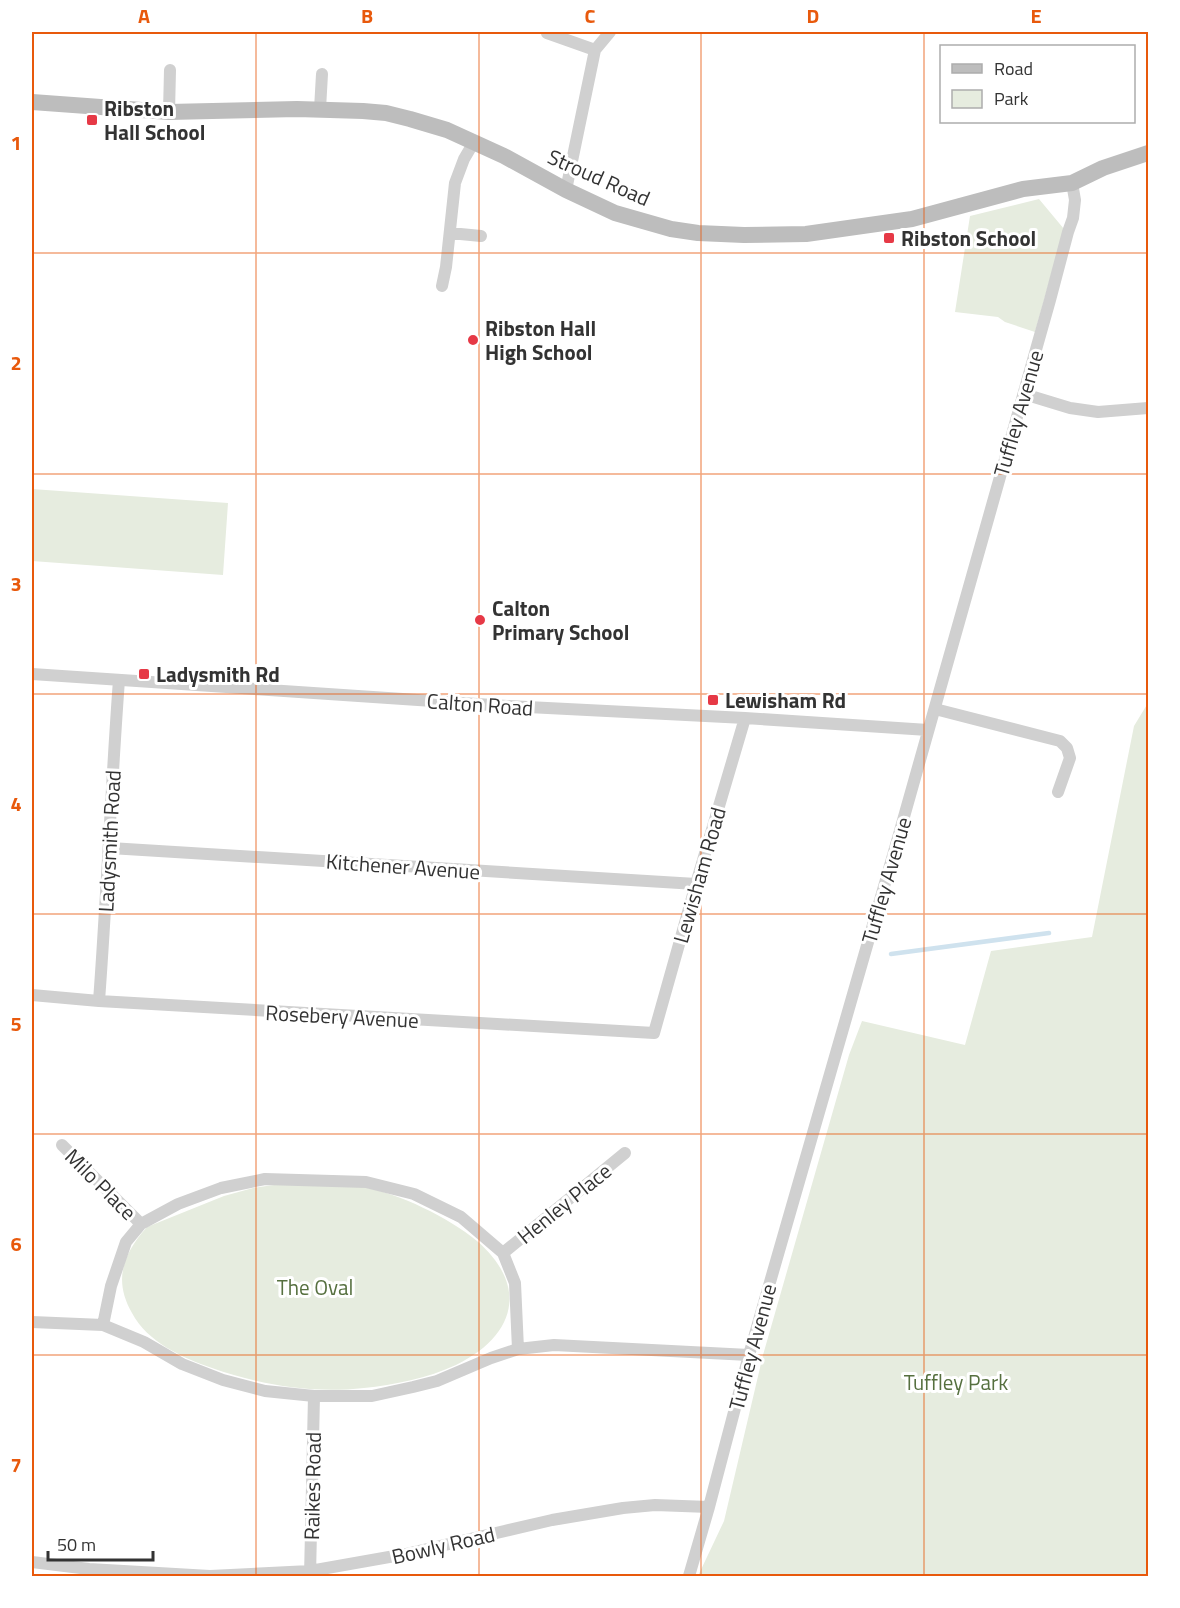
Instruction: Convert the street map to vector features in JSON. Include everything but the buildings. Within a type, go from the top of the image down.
[{"type":"main road","name":"Stroud Road","points":[[32,102],[169,112],[320,109],[386,113],[447,130],[609,211],[671,229],[698,233],[806,234],[912,219],[1033,187],[1072,183],[1103,168],[1149,153]]},
{"type":"street","points":[[547,32],[596,50]]},
{"type":"street","points":[[566,190],[596,50],[610,32]]},
{"type":"street","points":[[169,112],[170,70]]},
{"type":"street","points":[[320,109],[321,74]]},
{"type":"street","points":[[442,286],[455,183],[459,170],[474,142]]},
{"type":"street","name":"Tuffley Avenue","points":[[688,1576],[1073,218],[1076,200],[1072,183]]},
{"type":"street","points":[[450,233],[481,236]]},
{"type":"street","points":[[1024,394],[1070,408],[1098,412],[1149,408]]},
{"type":"street","name":"Calton Road","points":[[32,674],[928,730]]},
{"type":"street","name":"Ladysmith Road","points":[[99,1001],[119,680]]},
{"type":"street","points":[[935,710],[1060,741],[1067,748],[1070,758],[1058,792]]},
{"type":"street","name":"Lewisham Road","points":[[654,1034],[745,718]]},
{"type":"street","name":"Kitchener Avenue","points":[[110,848],[696,884]]},
{"type":"street","name":"Rosebery Avenue","points":[[32,995],[654,1034]]},
{"type":"street","name":"Milo Place","points":[[62,1145],[141,1224]]},
{"type":"street","name":"Henley Place","points":[[503,1253],[625,1153]]},
{"type":"street","points":[[103,1326],[111,1286],[126,1242],[141,1224],[178,1204],[221,1188],[265,1179],[366,1182],[414,1194],[461,1217],[503,1253],[514,1283],[518,1349]]},
{"type":"street","points":[[32,1322],[103,1326],[144,1342],[182,1364],[223,1380],[265,1391],[315,1396],[372,1396],[437,1381],[518,1349],[554,1345],[749,1355]]},
{"type":"street","name":"Raikes Road","points":[[310,1574],[315,1396]]},
{"type":"street","name":"Bowly Road","points":[[32,1562],[89,1569],[210,1576],[310,1574],[552,1520],[623,1508],[655,1504],[709,1508]]},
{"type":"green space","points":[[1039,199],[1064,229],[1035,332],[1005,322],[998,317],[955,312],[970,216]]},
{"type":"green space","points":[[32,489],[228,503],[223,575],[32,561]]},
{"type":"green space","name":"Tuffley Park","points":[[1148,703],[1148,1574],[1129,1576],[698,1576],[724,1521],[763,1355],[849,1055],[862,1021],[965,1045],[991,951],[1092,937],[1134,726]]},
{"type":"green space","name":"The Oval","points":[[281,1184],[363,1187],[377,1190],[408,1201],[452,1223],[477,1241],[493,1258],[504,1275],[509,1292],[508,1309],[503,1325],[492,1340],[476,1353],[445,1370],[399,1383],[345,1390],[287,1387],[249,1379],[189,1359],[156,1341],[132,1313],[123,1289],[123,1268],[139,1237],[147,1227],[224,1196],[253,1188]]},
{"type":"waterway","points":[[891,954],[1049,933]]},
{"type":"place","name":"Ribston Hall School","points":[[92,120]]},
{"type":"place","name":"Ribston School","points":[[889,238]]},
{"type":"place","name":"Ribston Hall High School","points":[[473,340]]},
{"type":"place","name":"Calton Primary School","points":[[480,620]]},
{"type":"place","name":"Ladysmith Rd","points":[[144,674]]},
{"type":"place","name":"Lewisham Rd","points":[[713,700]]}]
